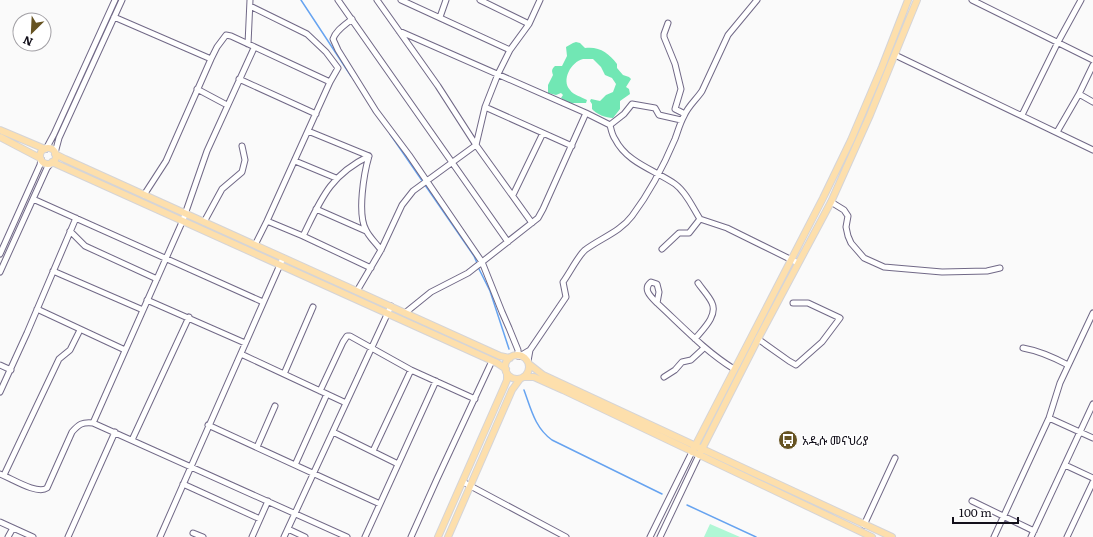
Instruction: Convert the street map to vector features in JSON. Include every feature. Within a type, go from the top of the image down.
[{"type":"main road","points":[[692,452],[823,198],[851,140],[908,0]]},
{"type":"main road","points":[[699,455],[758,339],[831,202],[870,115],[917,0]]},
{"type":"main road","points":[[882,67],[888,70]]},
{"type":"main road","points":[[0,130],[45,149],[51,149],[65,159],[500,356],[510,358],[519,356],[543,375],[892,537]]},
{"type":"main road","points":[[0,138],[41,158],[46,164],[52,163],[183,220],[492,361],[502,366],[513,379],[534,377],[548,383],[872,537]]},
{"type":"main road","points":[[41,158],[41,153],[45,149]]},
{"type":"main road","points":[[52,163],[56,158],[55,153]]},
{"type":"main road","points":[[335,290],[338,283]]},
{"type":"main road","points":[[438,537],[507,380],[506,363],[510,358]]},
{"type":"main road","points":[[448,537],[472,485],[512,390],[528,372],[528,363]]},
{"type":"street","points":[[45,149],[54,134],[115,0]]},
{"type":"street","points":[[55,153],[59,138],[122,0]]},
{"type":"street","points":[[377,0],[438,86],[476,145],[532,223]]},
{"type":"street","points":[[401,0],[510,50]]},
{"type":"street","points":[[440,17],[446,0]]},
{"type":"street","points":[[480,0],[529,24]]},
{"type":"street","points":[[357,291],[382,250],[402,205],[412,191],[476,145],[485,107],[498,74],[510,50],[529,24],[540,0]]},
{"type":"street","points":[[528,363],[530,350],[566,296],[564,282],[584,251],[604,237],[616,231],[633,215],[659,175],[676,137],[681,120],[702,91],[728,35],[757,0]]},
{"type":"street","points":[[972,0],[1093,60]]},
{"type":"street","points":[[1022,116],[1058,42],[1081,0]]},
{"type":"street","points":[[340,1],[508,242]]},
{"type":"street","points":[[248,44],[250,3],[307,34],[326,52],[338,68]]},
{"type":"street","points":[[114,17],[211,59]]},
{"type":"street","points":[[352,20],[338,30],[333,39],[342,58],[376,111],[426,180],[482,262],[518,350],[519,356],[530,350]]},
{"type":"street","points":[[668,23],[664,38],[675,64],[681,89],[675,109],[685,114]]},
{"type":"street","points":[[104,24],[110,26]]},
{"type":"street","points":[[101,31],[106,33]]},
{"type":"street","points":[[399,31],[610,125],[615,139],[624,153],[676,185],[683,192],[700,219],[727,228],[798,263]]},
{"type":"street","points":[[144,195],[166,162],[211,59],[217,47],[226,35],[330,82]]},
{"type":"street","points":[[93,422],[183,220],[207,151],[254,48]]},
{"type":"street","points":[[895,55],[1093,150]]},
{"type":"street","points":[[255,245],[342,58]]},
{"type":"street","points":[[1057,132],[1079,94],[1093,65]]},
{"type":"street","points":[[240,80],[316,114]]},
{"type":"street","points":[[197,89],[227,105]]},
{"type":"street","points":[[1079,94],[1093,102]]},
{"type":"street","points":[[610,125],[624,114],[632,104],[655,108],[659,115],[681,120]]},
{"type":"street","points":[[485,107],[572,146]]},
{"type":"street","points":[[405,313],[431,292],[465,275],[538,218],[586,113]]},
{"type":"street","points":[[308,131],[369,156]]},
{"type":"street","points":[[513,195],[543,133]]},
{"type":"street","points":[[204,222],[222,189],[242,172],[245,160],[242,146]]},
{"type":"street","points":[[303,236],[316,209],[331,184],[336,178],[356,162],[369,156]]},
{"type":"street","points":[[366,231],[363,218],[362,190],[369,156]]},
{"type":"street","points":[[0,254],[40,165],[41,158]]},
{"type":"street","points":[[295,161],[336,178]]},
{"type":"street","points":[[0,272],[47,168],[52,163]]},
{"type":"street","points":[[33,199],[263,302]]},
{"type":"street","points":[[831,202],[848,216],[846,227],[851,243],[864,258],[873,264],[884,267],[942,272],[987,271],[1000,268]]},
{"type":"street","points":[[316,209],[366,231],[382,250]]},
{"type":"street","points":[[0,392],[76,218]]},
{"type":"street","points":[[662,249],[679,233],[689,233],[700,219]]},
{"type":"street","points":[[267,222],[303,236],[371,268]]},
{"type":"street","points":[[70,231],[85,246],[157,279]]},
{"type":"street","points":[[160,537],[208,425],[283,258]]},
{"type":"street","points":[[54,271],[143,310]]},
{"type":"street","points":[[695,338],[707,325],[712,313],[713,304],[698,282]]},
{"type":"street","points":[[147,300],[245,343]]},
{"type":"street","points":[[657,303],[704,348],[734,370]]},
{"type":"street","points":[[758,339],[789,361],[796,364],[822,342],[840,318],[808,303],[793,303]]},
{"type":"street","points":[[284,537],[391,306]]},
{"type":"street","points":[[284,374],[313,307]]},
{"type":"street","points":[[37,310],[125,350]]},
{"type":"street","points":[[994,537],[1049,418],[1060,383],[1093,313]]},
{"type":"street","points":[[132,440],[188,318]]},
{"type":"street","points":[[80,330],[70,350],[59,359],[2,475],[40,491],[47,488],[72,432],[83,422],[93,422],[347,537]]},
{"type":"street","points":[[320,391],[343,342],[347,336],[350,336],[411,370],[475,399]]},
{"type":"street","points":[[664,377],[675,370],[682,362],[691,360],[704,348]]},
{"type":"street","points":[[1023,348],[1036,350],[1068,365]]},
{"type":"street","points":[[240,354],[346,403]]},
{"type":"street","points":[[411,537],[436,479],[492,361]]},
{"type":"street","points":[[0,365],[10,370]]},
{"type":"street","points":[[373,451],[411,370]]},
{"type":"street","points":[[365,537],[436,381]]},
{"type":"street","points":[[295,465],[327,394]]},
{"type":"street","points":[[1031,537],[1093,404]]},
{"type":"street","points":[[257,448],[275,406]]},
{"type":"street","points":[[1049,418],[1093,438]]},
{"type":"street","points":[[208,425],[380,504]]},
{"type":"street","points":[[68,537],[115,432]]},
{"type":"street","points":[[333,432],[398,464]]},
{"type":"street","points":[[650,537],[692,452]]},
{"type":"street","points":[[660,537],[699,455]]},
{"type":"street","points":[[864,525],[895,458]]},
{"type":"street","points":[[1065,465],[1093,478]]},
{"type":"street","points":[[463,482],[472,485],[566,537]]},
{"type":"street","points":[[1067,537],[1093,482]]},
{"type":"street","points":[[183,484],[260,519]]},
{"type":"street","points":[[252,537],[268,501]]},
{"type":"street","points":[[972,501],[1034,531]]},
{"type":"street","points":[[0,522],[33,537]]},
{"type":"street","points":[[8,537],[13,528]]},
{"type":"street","points":[[288,529],[305,537]]},
{"type":"street","points":[[193,533],[203,537]]},
{"type":"green space","points":[[576,42],[580,43],[585,48],[595,48],[603,51],[617,64],[617,68],[623,75],[631,79],[626,87],[629,89],[630,94],[620,101],[620,109],[613,118],[596,113],[592,109],[591,99],[600,101],[606,95],[613,92],[616,84],[612,78],[605,75],[601,67],[593,59],[583,59],[579,61],[571,67],[567,77],[567,86],[571,92],[587,100],[586,103],[570,104],[561,98],[563,95],[561,93],[556,95],[548,93],[548,85],[553,75],[553,69],[555,66],[562,66],[567,56],[566,47]]},
{"type":"green space","points":[[710,524],[740,537],[704,537]]},
{"type":"waterway","points":[[301,0],[351,76]]},
{"type":"waterway","points":[[390,134],[423,182]]},
{"type":"waterway","points":[[425,185],[474,256],[477,263]]},
{"type":"waterway","points":[[478,267],[490,291],[509,349]]},
{"type":"waterway","points":[[524,390],[531,411],[541,430],[552,440],[662,494]]},
{"type":"waterway","points":[[687,505],[756,537]]},
{"type":"place","name":"አዲሱ መናህሪያ","points":[[788,440]]}]
